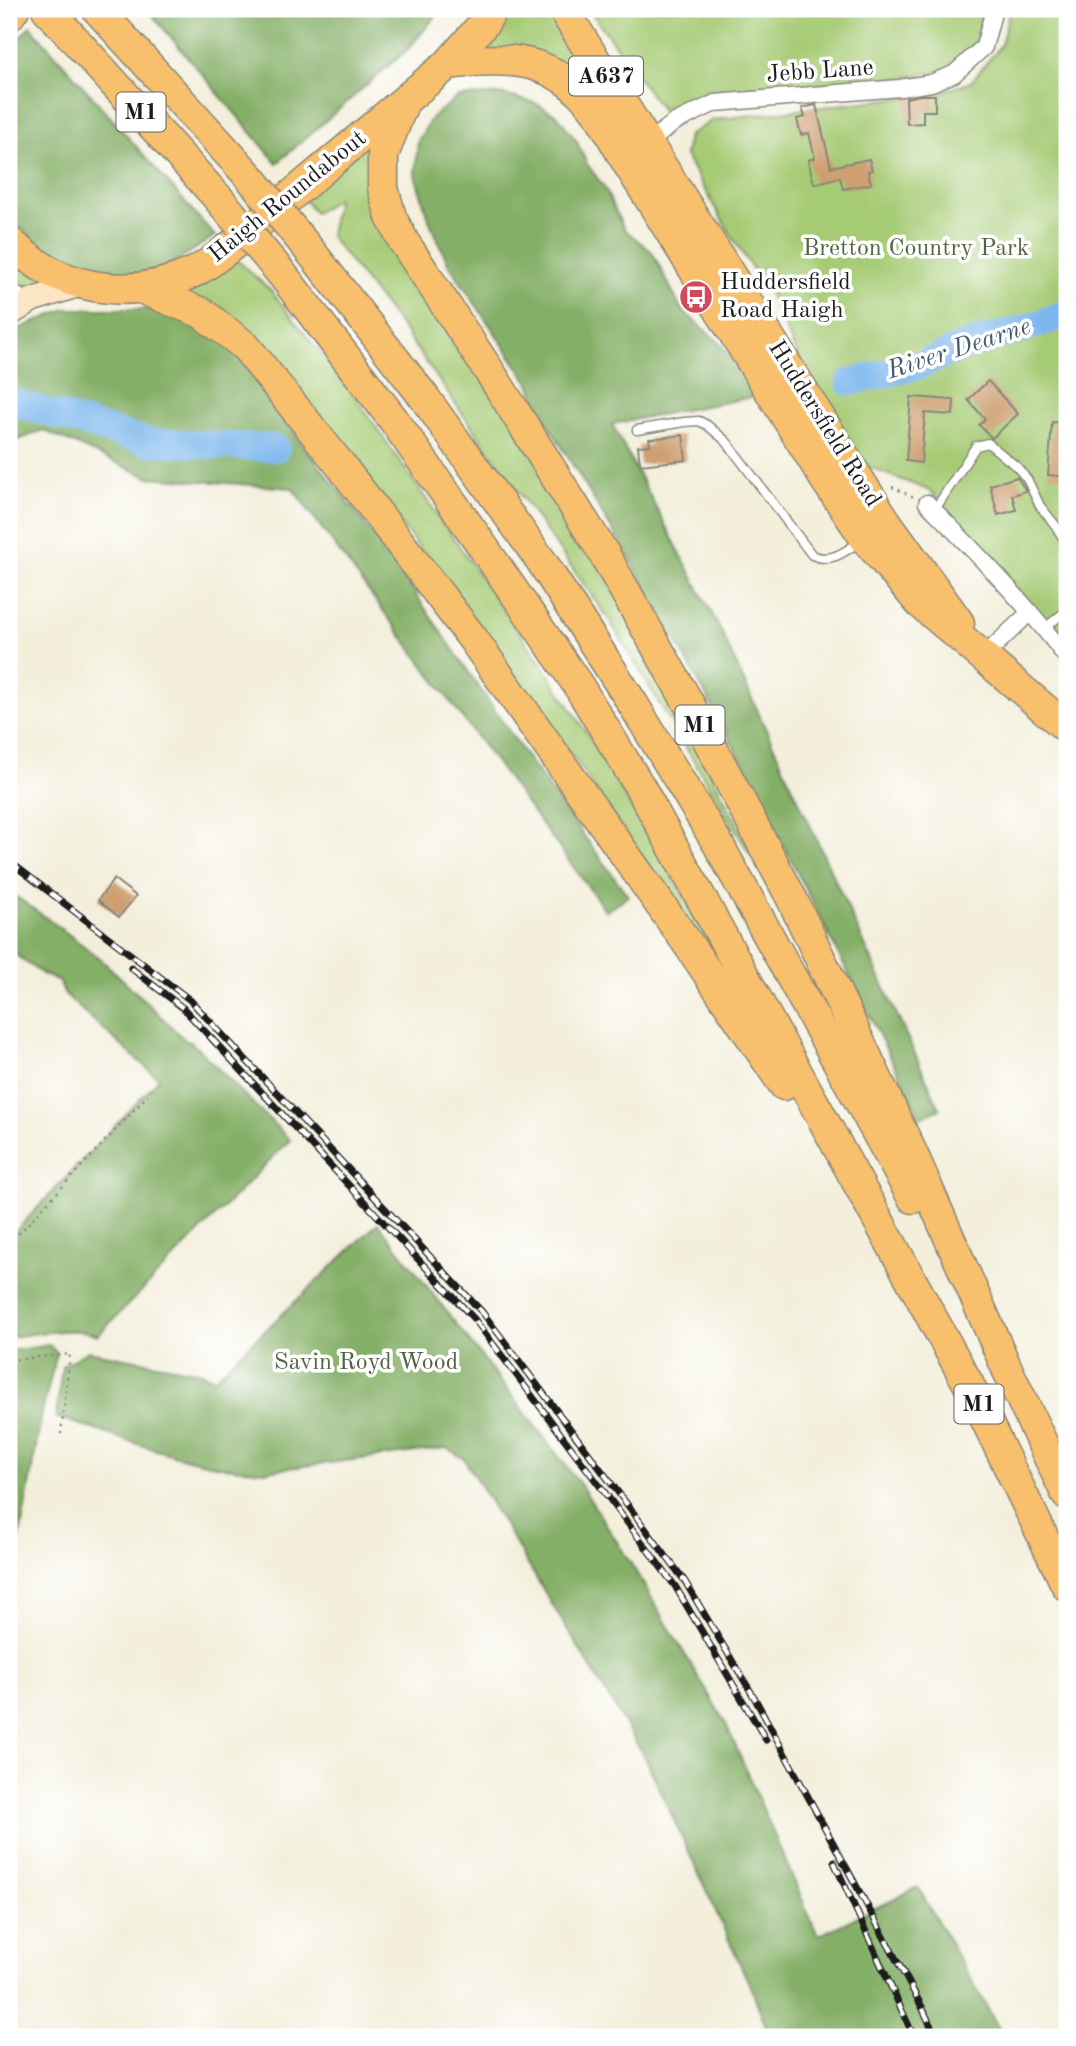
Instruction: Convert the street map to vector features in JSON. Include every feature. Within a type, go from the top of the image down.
[{"type":"highway","points":[[9,16],[14,9]]},
{"type":"highway","name":"M1","points":[[97,9],[249,176],[311,252],[424,397],[542,562],[718,844],[1008,1371]]},
{"type":"highway","name":"Haigh Roundabout","points":[[9,241],[42,268],[82,284],[113,289],[144,289],[196,272],[448,64],[485,22],[492,9]]},
{"type":"highway","name":"Huddersfield Road","points":[[563,9],[636,151],[876,530],[983,657],[1067,728]]},
{"type":"highway","name":"M1","points":[[55,17],[218,198],[282,274],[393,419],[578,685],[640,787],[971,1387],[1067,1586]]},
{"type":"highway","name":"Huddersfield Road","points":[[448,64],[511,60],[543,66],[567,80],[636,151]]},
{"type":"highway","name":"M1","points":[[404,101],[383,155],[383,188],[391,217],[404,242],[494,377],[603,552],[689,704],[798,911],[912,1153],[1008,1371],[1067,1495]]},
{"type":"highway","name":"M1","points":[[144,289],[202,313],[245,346],[342,467],[472,639],[688,944],[882,1226]]},
{"type":"street","name":"Jebb Lane","points":[[636,151],[675,122],[715,103],[900,89],[943,79],[954,74],[984,47],[994,9]]},
{"type":"street","points":[[9,315],[32,300],[82,284]]},
{"type":"street","points":[[931,507],[984,560],[1045,628],[1067,658]]},
{"type":"street","points":[[983,657],[1030,612]]},
{"type":"lane","points":[[9,287],[32,300]]},
{"type":"lane","points":[[637,430],[684,422],[699,421],[707,425],[726,441],[811,555],[819,559],[834,558],[876,530]]},
{"type":"lane","points":[[931,507],[976,446],[988,443],[1027,479],[1040,506],[1067,545]]},
{"type":"lane","points":[[1045,628],[1067,610]]},
{"type":"path","points":[[9,1244],[149,1096]]},
{"type":"path","points":[[9,1360],[70,1354],[61,1434]]},
{"type":"green space","points":[[147,9],[442,9],[408,49],[277,163]]},
{"type":"green space","points":[[506,9],[555,9],[604,103],[477,50]]},
{"type":"green space","points":[[589,9],[985,9],[976,42],[947,69],[904,78],[725,90],[664,113]]},
{"type":"green space","name":"Bretton Country Park","points":[[1010,9],[1067,9],[1067,647],[931,491],[866,466],[800,361],[772,298],[735,242],[685,155],[689,135],[713,120],[938,93],[971,82],[1001,45]]},
{"type":"green space","points":[[30,26],[215,236],[161,268],[134,274],[93,270],[72,263],[35,241],[21,227],[9,211],[9,50]]},
{"type":"green space","points":[[501,94],[535,103],[557,115],[576,140],[587,164],[604,187],[624,229],[652,252],[682,310],[721,344],[757,396],[612,424],[719,627],[940,1109],[921,1118],[729,737],[640,576],[540,411],[531,386],[449,265],[429,220],[415,175],[418,141],[432,117],[458,97]]},
{"type":"green space","points":[[379,135],[376,163],[587,539],[781,906],[610,621],[399,324],[330,236],[337,199],[315,213],[303,198]]},
{"type":"green space","points":[[9,254],[52,283],[37,289],[11,281]]},
{"type":"green space","points":[[237,260],[271,291],[353,394],[543,666],[588,735],[700,923],[736,989],[553,727],[296,384],[290,385],[173,287]]},
{"type":"green space","points":[[66,309],[143,309],[191,314],[223,338],[274,396],[278,412],[386,551],[528,759],[628,896],[606,911],[292,488],[148,477],[43,430],[13,442],[9,437],[9,333]]},
{"type":"green space","points":[[9,892],[100,959],[186,1041],[191,1042],[290,1140],[98,1335],[66,1331],[9,1337],[9,1238],[159,1079],[65,995],[59,981],[44,975],[9,950]]},
{"type":"green space","name":"Savin Royd Wood","points":[[378,1223],[580,1484],[638,1575],[726,1724],[818,1936],[918,1887],[1004,2037],[770,2037],[753,1992],[646,1759],[464,1459],[447,1448],[265,1471],[239,1469],[186,1459],[56,1417],[62,1366],[88,1351],[200,1372],[214,1379]]},
{"type":"green space","points":[[49,1345],[57,1353],[43,1408],[9,1597],[9,1351]]},
{"type":"building","points":[[935,95],[935,111],[923,111],[923,123],[907,124],[906,98]]},
{"type":"building","points":[[816,105],[831,167],[869,159],[872,170],[868,171],[871,184],[843,189],[840,177],[814,184],[808,160],[815,158],[809,133],[801,135],[797,119],[805,117],[802,108]]},
{"type":"building","points":[[988,381],[1018,414],[992,438],[979,425],[985,419],[968,400]]},
{"type":"building","points":[[911,397],[954,400],[953,415],[925,413],[921,463],[906,461]]},
{"type":"building","points":[[1052,422],[1067,423],[1067,477],[1048,475]]},
{"type":"building","points":[[683,435],[686,460],[640,465],[638,446],[650,445],[649,439]]},
{"type":"building","points":[[1017,477],[1026,491],[1012,495],[1016,510],[998,515],[990,485]]},
{"type":"building","points":[[114,879],[136,896],[119,917],[98,900]]},
{"type":"waterway","name":"River Dearne","points":[[850,382],[917,366],[972,343],[1030,327],[1067,313]]},
{"type":"waterway","name":"River Dearne","points":[[9,401],[149,442],[276,448]]},
{"type":"railway","points":[[9,861],[190,1000],[483,1313],[684,1580],[754,1697],[936,2037]]},
{"type":"railway","points":[[131,968],[183,1008],[475,1320],[675,1586],[766,1740]]},
{"type":"railway","points":[[834,1862],[914,2037]]},
{"type":"place","name":"Huddersfield Road Haigh","points":[[696,297]]}]
